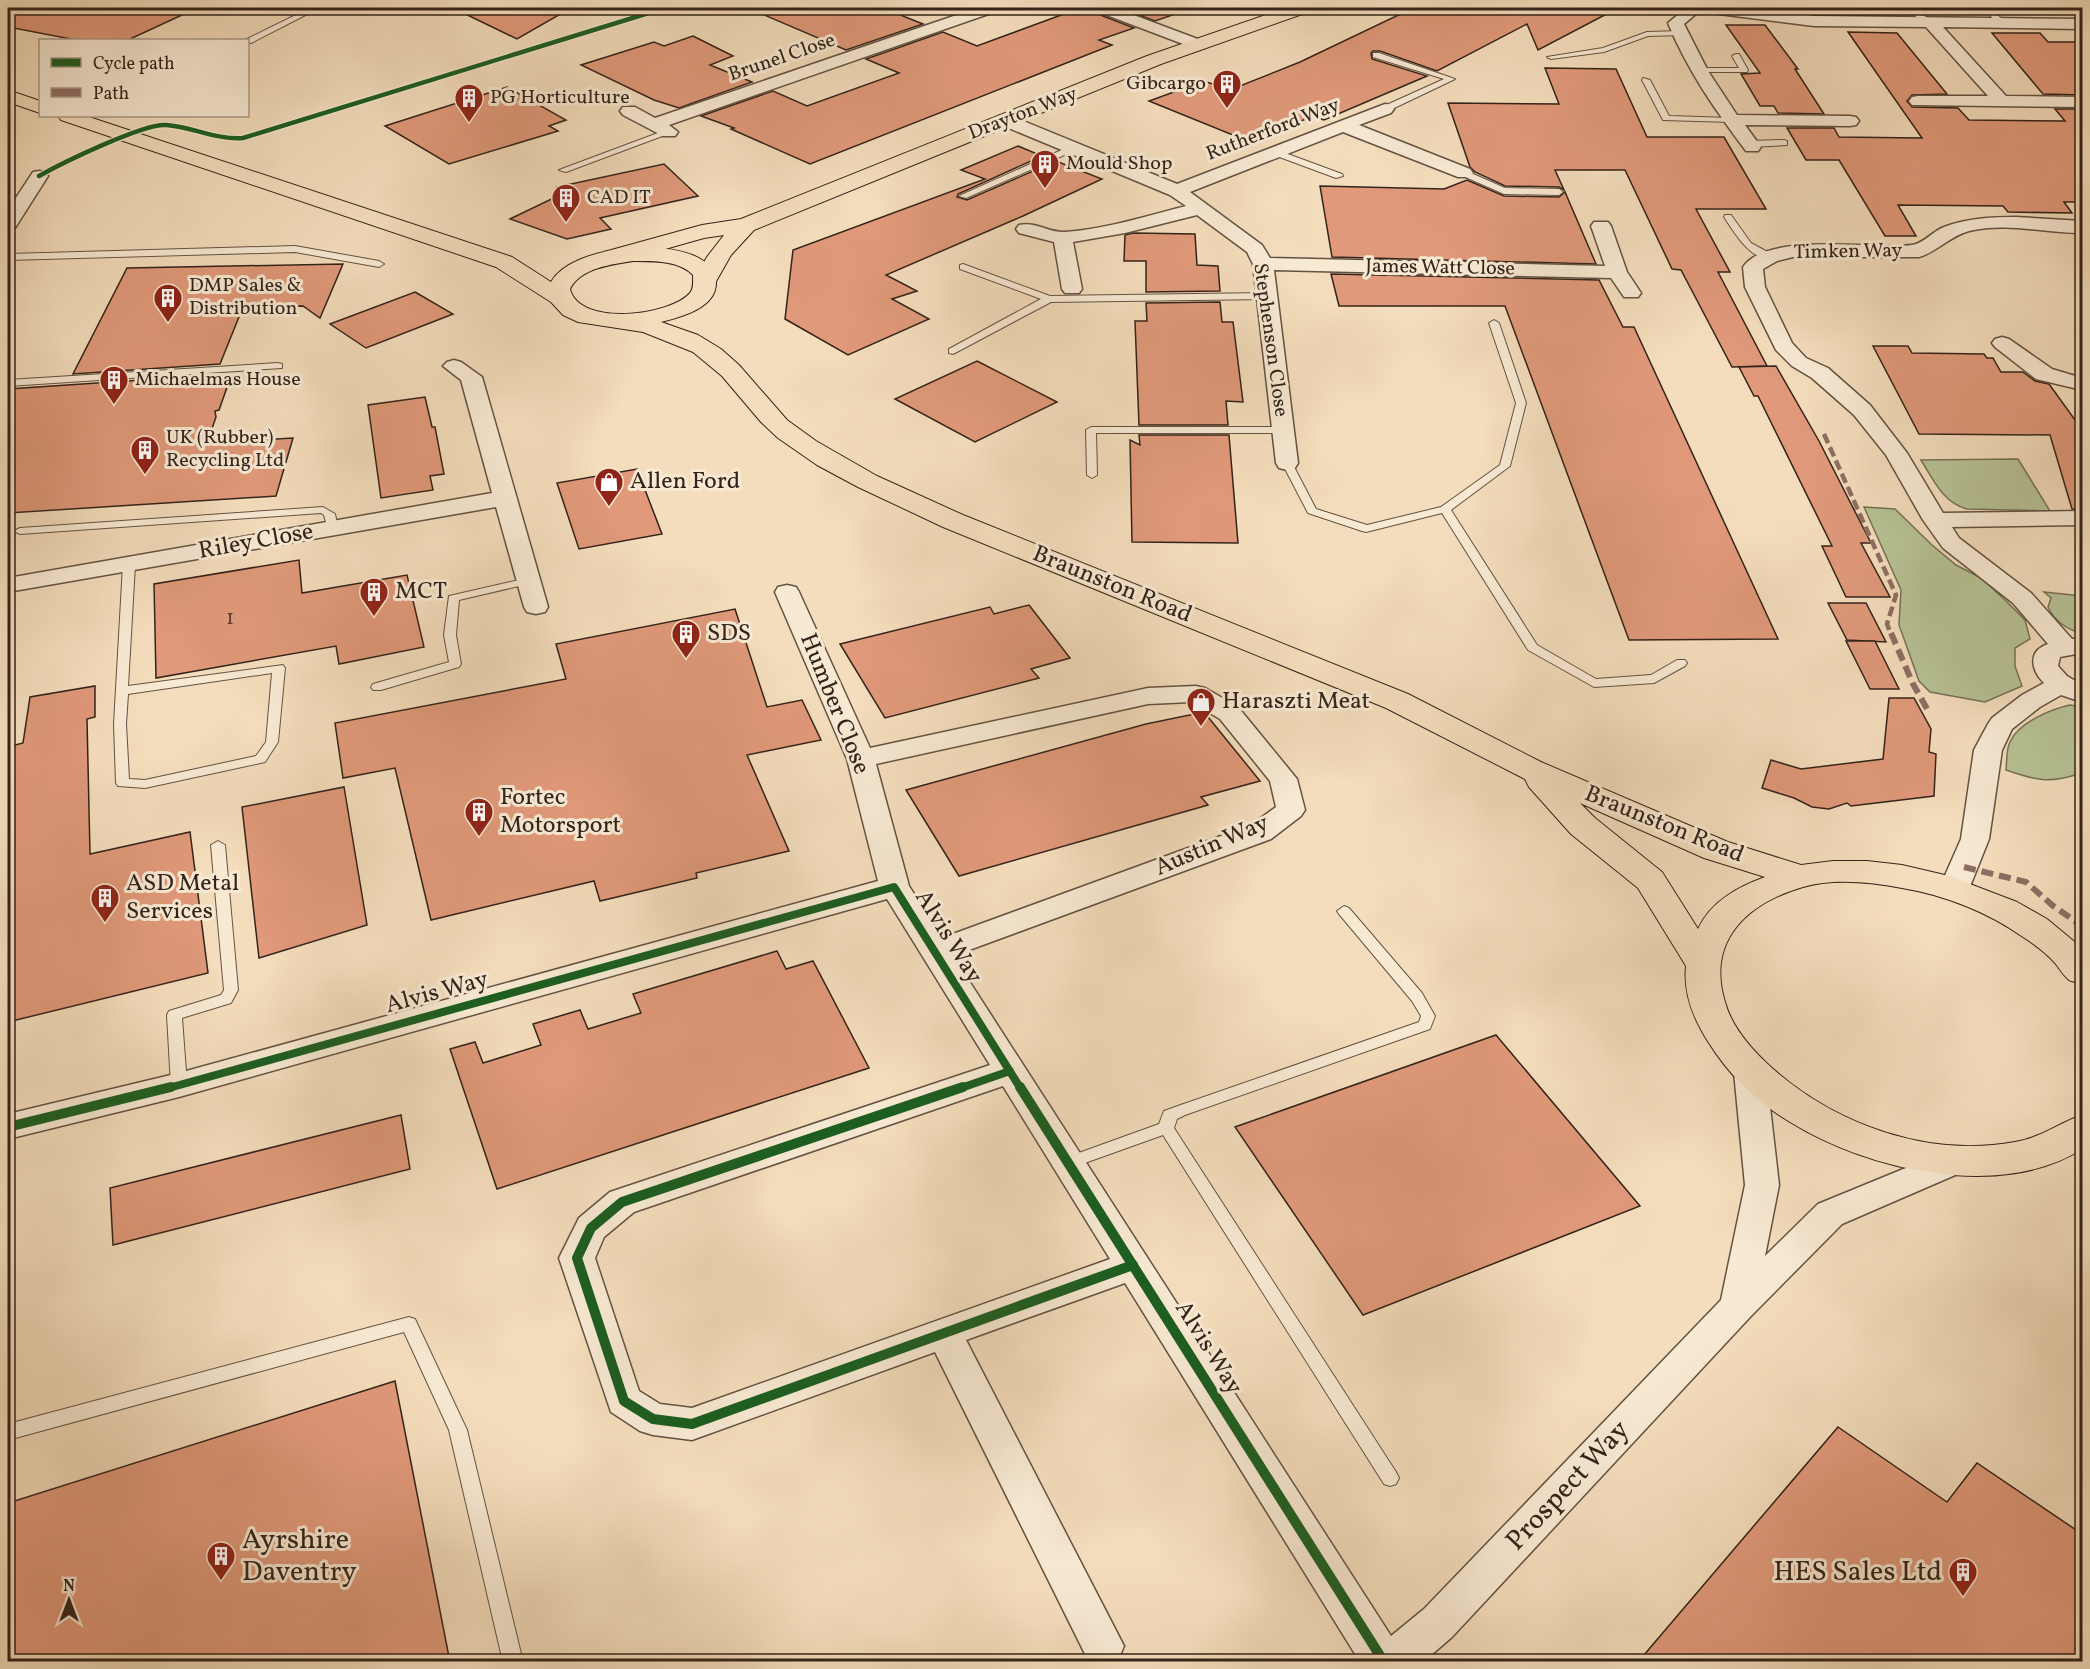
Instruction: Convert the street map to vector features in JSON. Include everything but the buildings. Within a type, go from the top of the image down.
[{"type":"main road","name":"Drayton Way","points":[[601,260],[702,232],[746,225],[1197,44],[1302,8]]},
{"type":"main road","points":[[8,96],[39,107]]},
{"type":"main road","points":[[71,117],[504,262],[559,297],[567,307],[582,315],[602,320],[647,319],[676,311],[697,299],[705,285],[701,270],[674,257],[633,254],[550,265],[504,262]]},
{"type":"main road","name":"Drayton Way","points":[[705,285],[713,261],[746,225]]},
{"type":"main road","points":[[559,297],[559,288],[565,279],[601,260]]},
{"type":"main road","name":"Braunston Road","points":[[705,285],[708,321],[721,360]]},
{"type":"main road","name":"Braunston Road","points":[[626,321],[659,327],[674,333],[721,360],[785,431],[826,459],[880,489],[964,526],[1397,701],[1530,769],[1716,850],[1800,876]]},
{"type":"main road","name":"Braunston Road","points":[[1530,769],[1583,826],[1650,880],[1702,963]]},
{"type":"main road","points":[[2077,1138],[2035,1154],[1998,1160],[1958,1160],[1900,1152],[1843,1133],[1792,1105],[1750,1072],[1727,1045],[1711,1016],[1703,989],[1702,963],[1718,924],[1752,894],[1800,876],[1848,872],[1890,875],[1954,889],[2010,914],[2059,946],[2082,971]]},
{"type":"street","name":"Brunel Close","points":[[662,128],[991,8]]},
{"type":"street","points":[[1102,8],[1197,44]]},
{"type":"street","points":[[1695,8],[1676,23],[1680,33],[1731,120],[1751,145]]},
{"type":"street","points":[[1711,8],[1814,21],[2082,24]]},
{"type":"street","points":[[1931,23],[2002,102]]},
{"type":"street","points":[[1918,101],[2082,102]]},
{"type":"street","name":"Rutherford Way","points":[[1178,191],[1385,109]]},
{"type":"street","points":[[629,111],[662,128]]},
{"type":"street","name":"Stephenson Close","points":[[1005,120],[1178,191],[1255,249],[1263,264],[1287,463]]},
{"type":"street","points":[[1731,120],[1850,121]]},
{"type":"street","points":[[1345,126],[1464,173]]},
{"type":"street","points":[[8,224],[39,177]]},
{"type":"street","points":[[1026,229],[1063,238],[1125,227],[1202,208]]},
{"type":"street","name":"Timken Way","points":[[2073,646],[2022,598],[1951,543],[1896,453],[1862,410],[1820,373],[1799,362],[1783,346],[1755,287],[1753,267],[1770,257],[1793,251],[1919,250],[1937,242],[1949,232],[1975,224],[2015,223],[2082,227]]},
{"type":"street","points":[[1601,226],[1617,272],[1631,293]]},
{"type":"street","points":[[1063,238],[1072,289]]},
{"type":"street","name":"James Watt Close","points":[[1263,264],[1617,272]]},
{"type":"street","points":[[2002,343],[2044,375],[2082,384]]},
{"type":"street","points":[[454,366],[471,377],[536,607]]},
{"type":"street","name":"Riley Close","points":[[8,585],[505,498]]},
{"type":"street","points":[[1935,520],[2082,518]]},
{"type":"street","name":"Humber Close","points":[[787,592],[861,759],[894,887]]},
{"type":"street","name":"Timken Way","points":[[2072,689],[2050,677],[2043,665],[2044,657],[2051,651],[2073,646]]},
{"type":"street","name":"Timken Way","points":[[1954,889],[1975,839],[1988,750],[2001,724],[2031,701],[2072,689]]},
{"type":"street","name":"Austin Way","points":[[861,759],[1148,696],[1196,694],[1229,713],[1283,779],[1291,810],[1261,831],[934,952]]},
{"type":"street","name":"Alvis Way","points":[[8,1127],[179,1085],[894,887],[1384,1662]]},
{"type":"street","points":[[1010,1071],[622,1202],[591,1228],[577,1258],[624,1401],[653,1419],[692,1424],[1133,1264]]},
{"type":"street","points":[[1738,1306],[1762,1185],[1750,1072]]},
{"type":"street","name":"Prospect Way","points":[[1391,1662],[1438,1623],[1738,1306],[1830,1214],[1958,1160]]},
{"type":"street","points":[[944,1333],[1103,1646]]},
{"type":"lane","points":[[249,40],[315,8]]},
{"type":"lane","points":[[1795,8],[1814,21]]},
{"type":"lane","points":[[1908,8],[1931,23]]},
{"type":"lane","points":[[1985,8],[2004,24]]},
{"type":"lane","points":[[1551,57],[1604,50],[1647,34],[1680,33]]},
{"type":"lane","points":[[1376,55],[1451,79],[1385,109]]},
{"type":"lane","points":[[1700,70],[1744,70],[1736,56]]},
{"type":"lane","points":[[1646,80],[1666,118],[1731,120]]},
{"type":"lane","points":[[563,170],[662,128]]},
{"type":"lane","points":[[1751,145],[1784,143]]},
{"type":"lane","points":[[963,196],[1075,147]]},
{"type":"lane","points":[[1277,153],[1339,176]]},
{"type":"lane","points":[[1464,173],[1504,191],[1559,192]]},
{"type":"lane","points":[[1728,217],[1748,245],[1770,257]]},
{"type":"lane","points":[[8,257],[295,249],[379,264]]},
{"type":"lane","points":[[963,267],[1049,299],[1267,296]]},
{"type":"lane","points":[[953,351],[1049,299]]},
{"type":"lane","points":[[1287,463],[1312,511],[1366,529],[1445,509],[1505,466],[1521,403],[1494,323]]},
{"type":"lane","points":[[8,382],[278,366]]},
{"type":"lane","points":[[1092,475],[1091,430],[1284,430]]},
{"type":"lane","points":[[1445,509],[1532,647],[1594,683],[1654,679],[1681,663]]},
{"type":"lane","points":[[20,531],[323,510],[329,514],[332,528]]},
{"type":"lane","points":[[122,691],[279,668],[272,742],[260,759],[145,784],[123,783],[120,724],[129,565]]},
{"type":"lane","points":[[377,687],[454,664],[450,635],[453,598],[528,581]]},
{"type":"lane","points":[[179,1085],[174,1015],[226,999],[231,990],[218,845]]},
{"type":"lane","points":[[1344,911],[1417,997],[1428,1016],[1425,1025],[1180,1111],[1170,1115],[1166,1128],[1390,1478]]},
{"type":"lane","points":[[1068,1163],[1166,1128]]},
{"type":"lane","points":[[8,1432],[409,1323],[458,1430],[513,1662]]},
{"type":"green space","points":[[2018,459],[2050,511],[1967,509],[1959,506],[1939,489],[1921,460]]},
{"type":"green space","points":[[1864,507],[1895,509],[1956,565],[1981,578],[2025,620],[2030,639],[2015,648],[2015,666],[2022,686],[1985,702],[1930,692],[1919,681],[1899,625],[1901,590]]},
{"type":"green space","points":[[2044,592],[2082,596],[2082,634],[2066,627],[2054,617],[2048,607],[2051,598]]},
{"type":"green space","points":[[2070,705],[2082,707],[2082,776],[2078,774],[2059,779],[2042,780],[2006,770],[2007,752],[2014,735],[2027,723],[2045,713]]},
{"type":"marked path","points":[[1824,434],[1896,595],[1887,624],[1913,684],[1930,714]]},
{"type":"marked path","points":[[1964,867],[2026,882],[2052,905],[2082,926]]},
{"type":"cycle path","points":[[39,176],[63,163],[155,125],[178,127],[219,138],[243,138],[665,8]]},
{"type":"cycle path","points":[[8,1127],[179,1085],[894,887],[1384,1662]]},
{"type":"cycle path","points":[[1010,1071],[622,1202],[591,1228],[577,1258],[624,1401],[653,1419],[692,1424],[1133,1265]]},
{"type":"place","name":"Gibcargo","points":[[1227,110]]},
{"type":"place","name":"PG Horticulture","points":[[469,124]]},
{"type":"place","name":"Mould Shop","points":[[1045,190]]},
{"type":"place","name":"CAD IT","points":[[566,224]]},
{"type":"place","name":"DMP Sales & Distribution","points":[[168,324]]},
{"type":"place","name":"Michaelmas House","points":[[114,406]]},
{"type":"place","name":"UK (Rubber) Recycling Ltd","points":[[145,476]]},
{"type":"place","name":"Allen Ford","points":[[609,508]]},
{"type":"place","name":"MCT","points":[[374,618]]},
{"type":"place","name":"SDS","points":[[686,660]]},
{"type":"place","name":"Haraszti Meat","points":[[1201,728]]},
{"type":"place","name":"Fortec Motorsport","points":[[479,838]]},
{"type":"place","name":"ASD Metal Services","points":[[105,924]]},
{"type":"place","name":"Ayrshire Daventry","points":[[221,1582]]},
{"type":"place","name":"HES Sales Ltd","points":[[1963,1598]]}]
